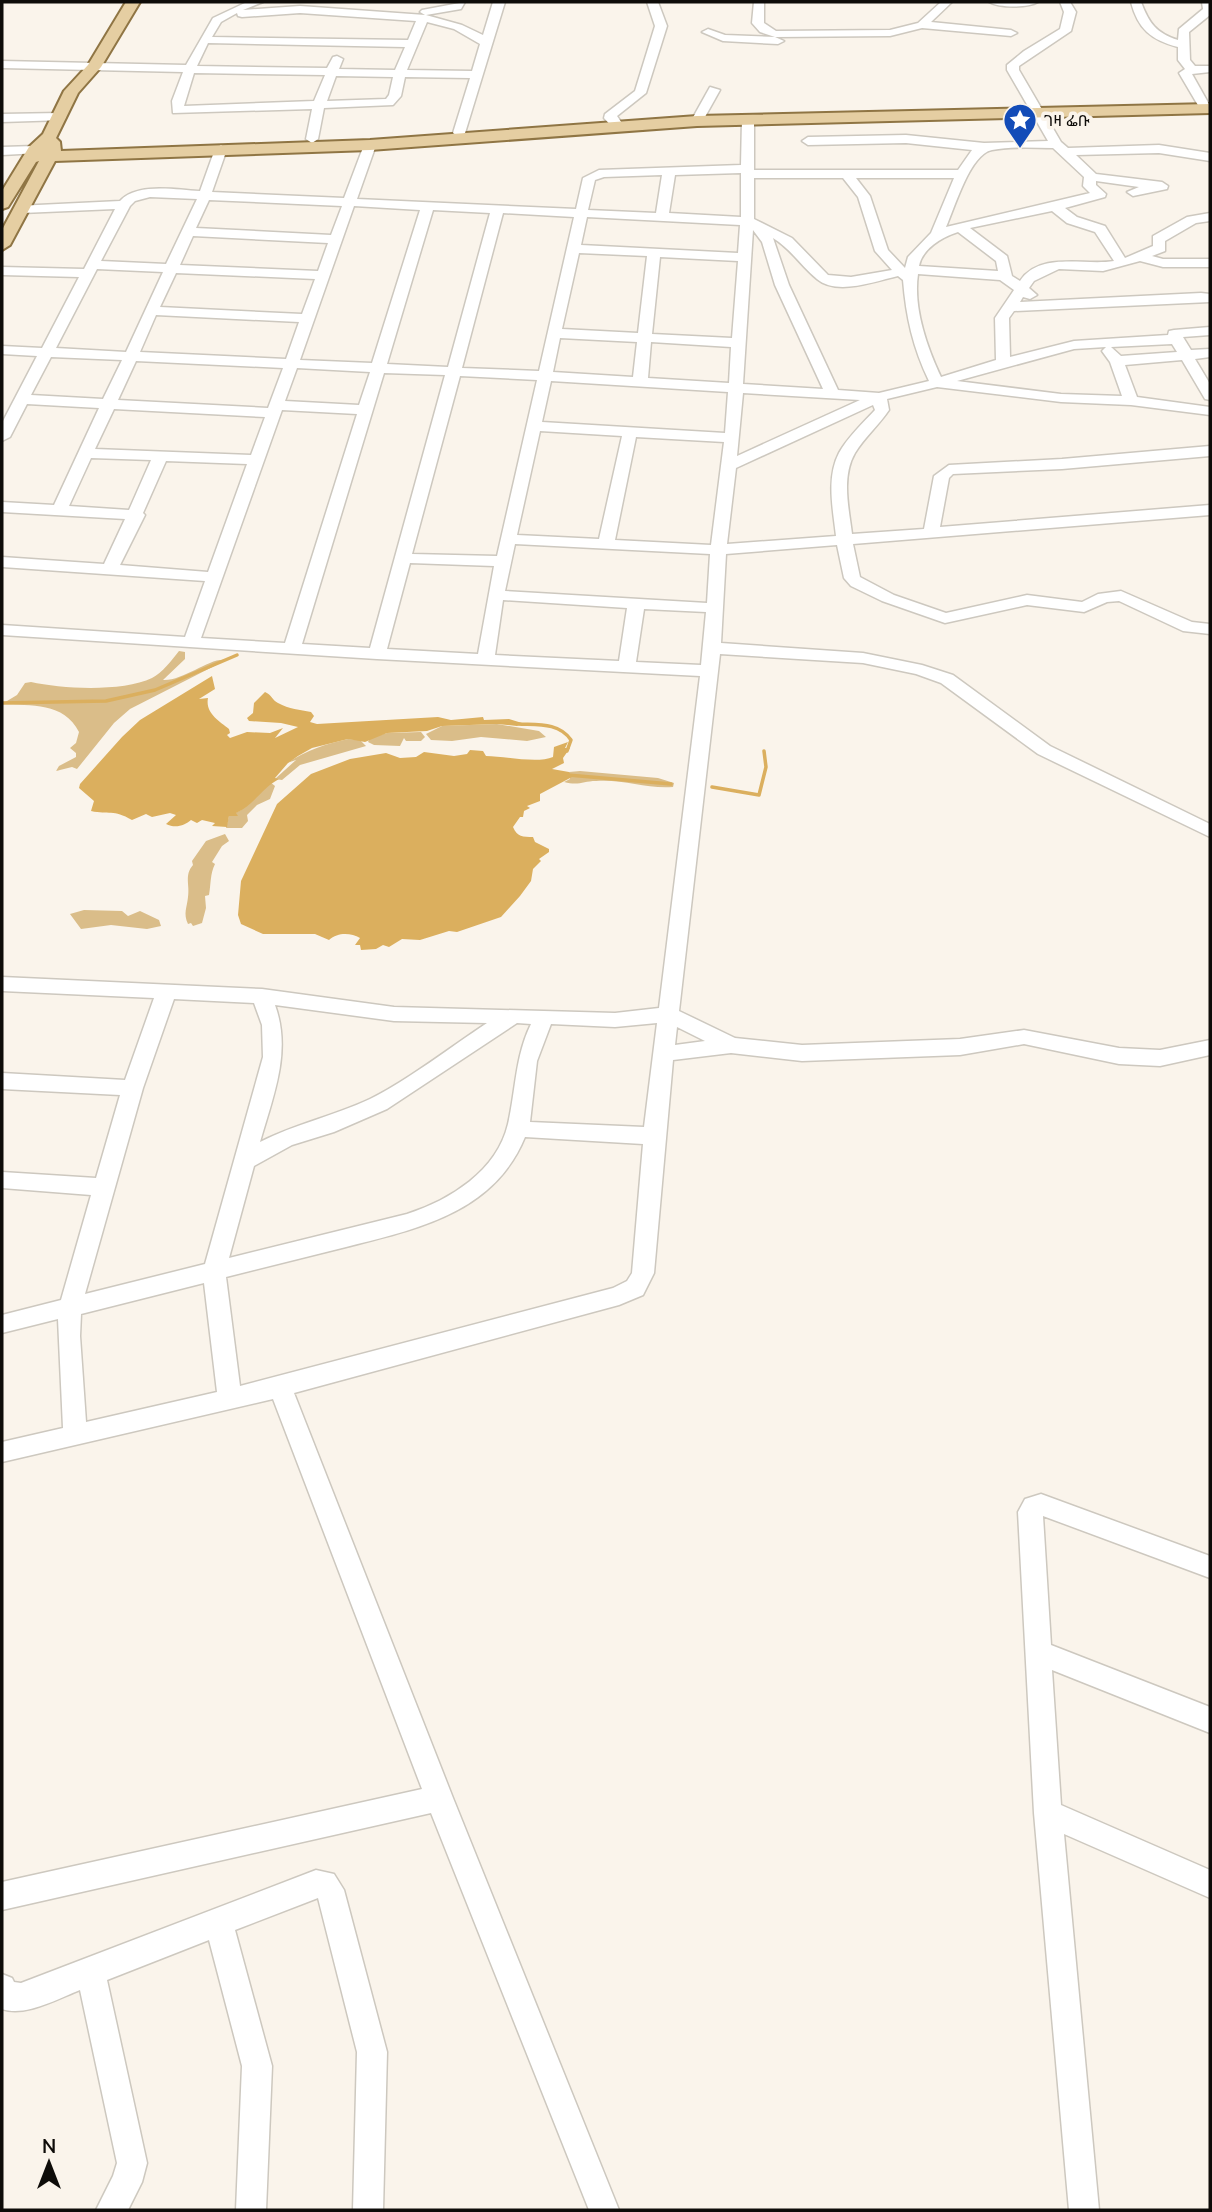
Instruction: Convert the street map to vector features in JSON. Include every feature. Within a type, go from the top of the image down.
[{"type":"main road","points":[[2,245],[52,147],[60,117],[72,91],[94,67],[134,2]]},
{"type":"main road","points":[[52,147],[221,149],[370,145],[697,121],[1208,109]]},
{"type":"main road","points":[[2,204],[33,153],[52,147],[459,133],[559,126],[618,126]]},
{"type":"street","points":[[257,2],[234,10],[216,21],[192,68],[177,110],[389,102],[395,96],[400,73],[422,18]]},
{"type":"street","points":[[300,2],[323,8],[422,18],[456,26],[487,43]]},
{"type":"street","points":[[375,14],[450,10],[460,2]]},
{"type":"street","points":[[459,133],[499,2]]},
{"type":"street","points":[[618,126],[610,118],[611,114],[640,93],[661,26],[653,2]]},
{"type":"street","points":[[759,2],[755,17],[763,31],[789,38]]},
{"type":"street","points":[[919,26],[947,2]]},
{"type":"street","points":[[995,2],[1032,2]]},
{"type":"street","points":[[1065,2],[1070,12],[1065,31],[1028,53],[1013,65],[1013,70],[1060,148],[1092,177],[1162,186],[1133,192]]},
{"type":"street","points":[[1136,2],[1149,33],[1157,39],[1183,45]]},
{"type":"street","points":[[1192,70],[1184,60],[1183,31],[1209,10],[1207,2]]},
{"type":"street","points":[[216,21],[249,12],[323,8]]},
{"type":"street","points":[[708,32],[742,40],[887,36],[919,26],[1010,33]]},
{"type":"street","points":[[205,40],[332,71],[477,75]]},
{"type":"street","points":[[2,65],[192,68],[345,41],[412,44]]},
{"type":"street","points":[[312,139],[319,105],[345,41]]},
{"type":"street","points":[[1208,109],[1185,73],[1210,69]]},
{"type":"street","points":[[1195,90],[1210,89]]},
{"type":"street","points":[[697,121],[714,90]]},
{"type":"street","points":[[2,118],[60,117]]},
{"type":"street","points":[[800,119],[813,158],[847,175],[864,196],[882,251],[907,274]]},
{"type":"street","points":[[2,1452],[280,1387],[619,1296],[635,1288],[643,1273],[654,1136],[712,648],[718,550],[726,467],[732,438],[745,257],[752,224],[747,171],[748,120]]},
{"type":"street","points":[[486,659],[496,595],[547,376],[579,213],[589,178],[594,175],[669,171],[747,171],[906,139],[983,148],[1158,149],[1210,157]]},
{"type":"street","points":[[191,642],[370,145]]},
{"type":"street","points":[[937,383],[922,351],[907,274],[918,253],[937,234],[972,156],[983,148]]},
{"type":"street","points":[[60,509],[189,232],[221,149]]},
{"type":"street","points":[[2,151],[33,153]]},
{"type":"street","points":[[2,158],[33,153]]},
{"type":"street","points":[[662,217],[669,171]]},
{"type":"street","points":[[847,175],[962,174]]},
{"type":"street","points":[[937,234],[1006,215],[1057,208],[1100,194],[1090,186],[1092,177]]},
{"type":"street","points":[[2,437],[124,205],[130,198],[150,193],[662,217],[752,224],[785,237],[823,278],[829,281],[907,274],[1005,276]]},
{"type":"street","points":[[22,209],[124,205]]},
{"type":"street","points":[[292,648],[428,205]]},
{"type":"street","points":[[1057,208],[1072,220],[1100,229],[1122,264]]},
{"type":"street","points":[[377,654],[498,209]]},
{"type":"street","points":[[1003,362],[1000,326],[1002,318],[1012,307],[1020,289],[1029,278],[1056,265],[1103,267],[1122,264],[1160,248],[1158,239],[1185,224],[1210,217]]},
{"type":"street","points":[[752,224],[769,242],[782,285],[834,394]]},
{"type":"street","points":[[960,227],[1002,259],[1005,276],[1020,289],[1045,303]]},
{"type":"street","points":[[189,232],[335,239]]},
{"type":"street","points":[[572,249],[745,257]]},
{"type":"street","points":[[640,381],[654,253]]},
{"type":"street","points":[[1139,257],[1163,263],[1210,263]]},
{"type":"street","points":[[2,271],[172,269],[322,275]]},
{"type":"street","points":[[1012,307],[1045,303],[1139,302],[1184,296],[1210,298]]},
{"type":"street","points":[[153,312],[306,318]]},
{"type":"street","points":[[937,383],[1061,398],[1208,408],[1176,333],[1210,331]]},
{"type":"street","points":[[555,333],[739,343]]},
{"type":"street","points":[[726,467],[879,397],[1074,345],[1177,339]]},
{"type":"street","points":[[1104,343],[1117,361],[1131,401]]},
{"type":"street","points":[[2,350],[547,376],[879,397]]},
{"type":"street","points":[[1117,361],[1210,353]]},
{"type":"street","points":[[879,397],[882,410],[842,463],[839,493],[844,538],[852,578],[857,583],[945,618],[1033,600],[1084,607],[1104,597],[1121,596],[1182,625],[1210,629]]},
{"type":"street","points":[[23,399],[365,410]]},
{"type":"street","points":[[535,426],[732,438]]},
{"type":"street","points":[[606,544],[630,432]]},
{"type":"street","points":[[931,532],[942,476],[949,470],[1062,464],[1210,451]]},
{"type":"street","points":[[85,453],[255,460]]},
{"type":"street","points":[[110,570],[137,515],[161,456]]},
{"type":"street","points":[[2,506],[137,515]]},
{"type":"street","points":[[508,539],[718,550],[1210,510]]},
{"type":"street","points":[[401,558],[504,561]]},
{"type":"street","points":[[2,562],[214,577]]},
{"type":"street","points":[[496,595],[715,608]]},
{"type":"street","points":[[627,668],[636,604]]},
{"type":"street","points":[[2,630],[377,654],[709,671]]},
{"type":"street","points":[[712,648],[877,660],[935,673],[982,703],[1044,750],[1210,831]]},
{"type":"street","points":[[2,984],[262,996],[394,1014],[615,1020],[668,1014],[731,1045]]},
{"type":"street","points":[[75,1434],[68,1336],[70,1307],[133,1088],[167,991]]},
{"type":"street","points":[[230,1398],[214,1272],[273,1057],[272,1025],[262,996]]},
{"type":"street","points":[[244,1161],[285,1139],[327,1126],[380,1103],[513,1016]]},
{"type":"street","points":[[2,1324],[428,1216],[470,1193],[501,1163],[517,1129],[527,1060],[545,1016]]},
{"type":"street","points":[[665,1054],[731,1045],[802,1053],[973,1047],[1024,1037],[1119,1056],[1152,1058],[1210,1048]]},
{"type":"street","points":[[2,1081],[133,1088]]},
{"type":"street","points":[[517,1129],[654,1136]]},
{"type":"street","points":[[2,1180],[105,1187]]},
{"type":"street","points":[[280,1387],[439,1798],[604,2210]]},
{"type":"street","points":[[1084,2210],[1048,1813],[1030,1512],[1033,1506],[1050,1506],[1210,1567]]},
{"type":"street","points":[[1037,1652],[1210,1720]]},
{"type":"street","points":[[2,1896],[439,1798]]},
{"type":"street","points":[[1048,1813],[1210,1884]]},
{"type":"street","points":[[2,1988],[6,1996],[21,1997],[316,1884],[324,1884],[330,1890],[372,2052],[368,2210]]},
{"type":"street","points":[[219,1923],[257,2066],[251,2210]]},
{"type":"street","points":[[91,1972],[132,2163],[127,2182],[111,2210]]},
{"type":"shaded area","points":[[179,651],[185,652],[185,659],[163,680],[179,677],[212,662],[226,660],[130,709],[114,723],[77,769],[72,767],[56,771],[59,766],[76,757],[76,753],[70,748],[76,743],[79,732],[65,715],[56,710],[35,706],[2,704],[17,695],[25,683],[31,682],[92,688],[125,686],[140,682],[159,673]]},
{"type":"shaded area","points":[[212,676],[215,689],[199,699],[208,698],[211,712],[229,729],[230,733],[227,735],[230,738],[247,732],[270,733],[283,728],[275,738],[298,727],[249,721],[247,718],[253,713],[254,703],[265,692],[282,705],[311,712],[314,716],[310,722],[317,724],[438,717],[451,720],[483,717],[484,720],[509,719],[522,723],[517,726],[442,726],[427,731],[387,733],[365,742],[348,739],[312,748],[288,763],[275,778],[279,779],[236,813],[238,816],[229,816],[227,827],[212,826],[215,823],[202,820],[197,823],[191,820],[180,826],[173,826],[166,824],[176,815],[170,813],[152,817],[146,814],[132,820],[115,813],[91,811],[94,801],[79,788],[80,784],[122,737],[140,720]]},
{"type":"shaded area","points":[[497,724],[539,731],[546,737],[527,741],[481,737],[452,741],[431,740],[426,734],[442,726]]},
{"type":"shaded area","points":[[421,732],[425,737],[421,741],[406,741],[404,738],[400,746],[374,745],[368,742],[370,738],[387,733]]},
{"type":"shaded area","points":[[348,739],[360,740],[366,746],[300,765],[282,780],[275,779],[296,760],[287,763],[294,758]]},
{"type":"shaded area","points":[[568,742],[565,748],[570,748],[563,758],[564,763],[552,769],[569,772],[572,777],[540,794],[540,801],[527,806],[530,808],[524,811],[523,817],[520,817],[513,827],[516,833],[533,837],[535,842],[549,849],[549,852],[539,859],[541,861],[533,869],[531,881],[501,917],[457,932],[449,931],[420,940],[402,939],[389,947],[383,945],[376,949],[361,950],[360,945],[355,945],[360,938],[353,935],[340,935],[329,940],[315,934],[263,934],[241,924],[238,915],[241,881],[277,804],[311,774],[350,759],[386,753],[400,758],[416,757],[424,752],[454,756],[467,754],[470,750],[483,751],[486,756],[546,759],[553,757],[554,747]]},
{"type":"shaded area","points":[[569,772],[658,778],[674,783],[673,787],[663,787],[606,781],[564,782],[570,779]]},
{"type":"shaded area","points":[[270,782],[275,786],[270,799],[257,805],[247,815],[248,821],[242,828],[226,828],[229,816],[241,810]]},
{"type":"shaded area","points":[[225,834],[229,841],[222,846],[212,862],[215,864],[209,895],[205,896],[206,908],[202,923],[193,926],[188,924],[186,914],[188,876],[192,861],[206,841]]},
{"type":"shaded area","points":[[84,910],[122,911],[128,916],[140,911],[159,920],[161,926],[147,929],[111,925],[81,929],[70,914]]},
{"type":"waterway","points":[[2,703],[106,701],[155,690],[237,655]]},
{"type":"waterway","points":[[518,724],[547,726],[560,730],[571,740],[567,751]]},
{"type":"waterway","points":[[712,787],[759,795],[766,767],[764,751]]},
{"type":"waterway","points":[[568,775],[671,784]]},
{"type":"place","name":"ገዛ ፌቡ","points":[[1020,150]]}]
